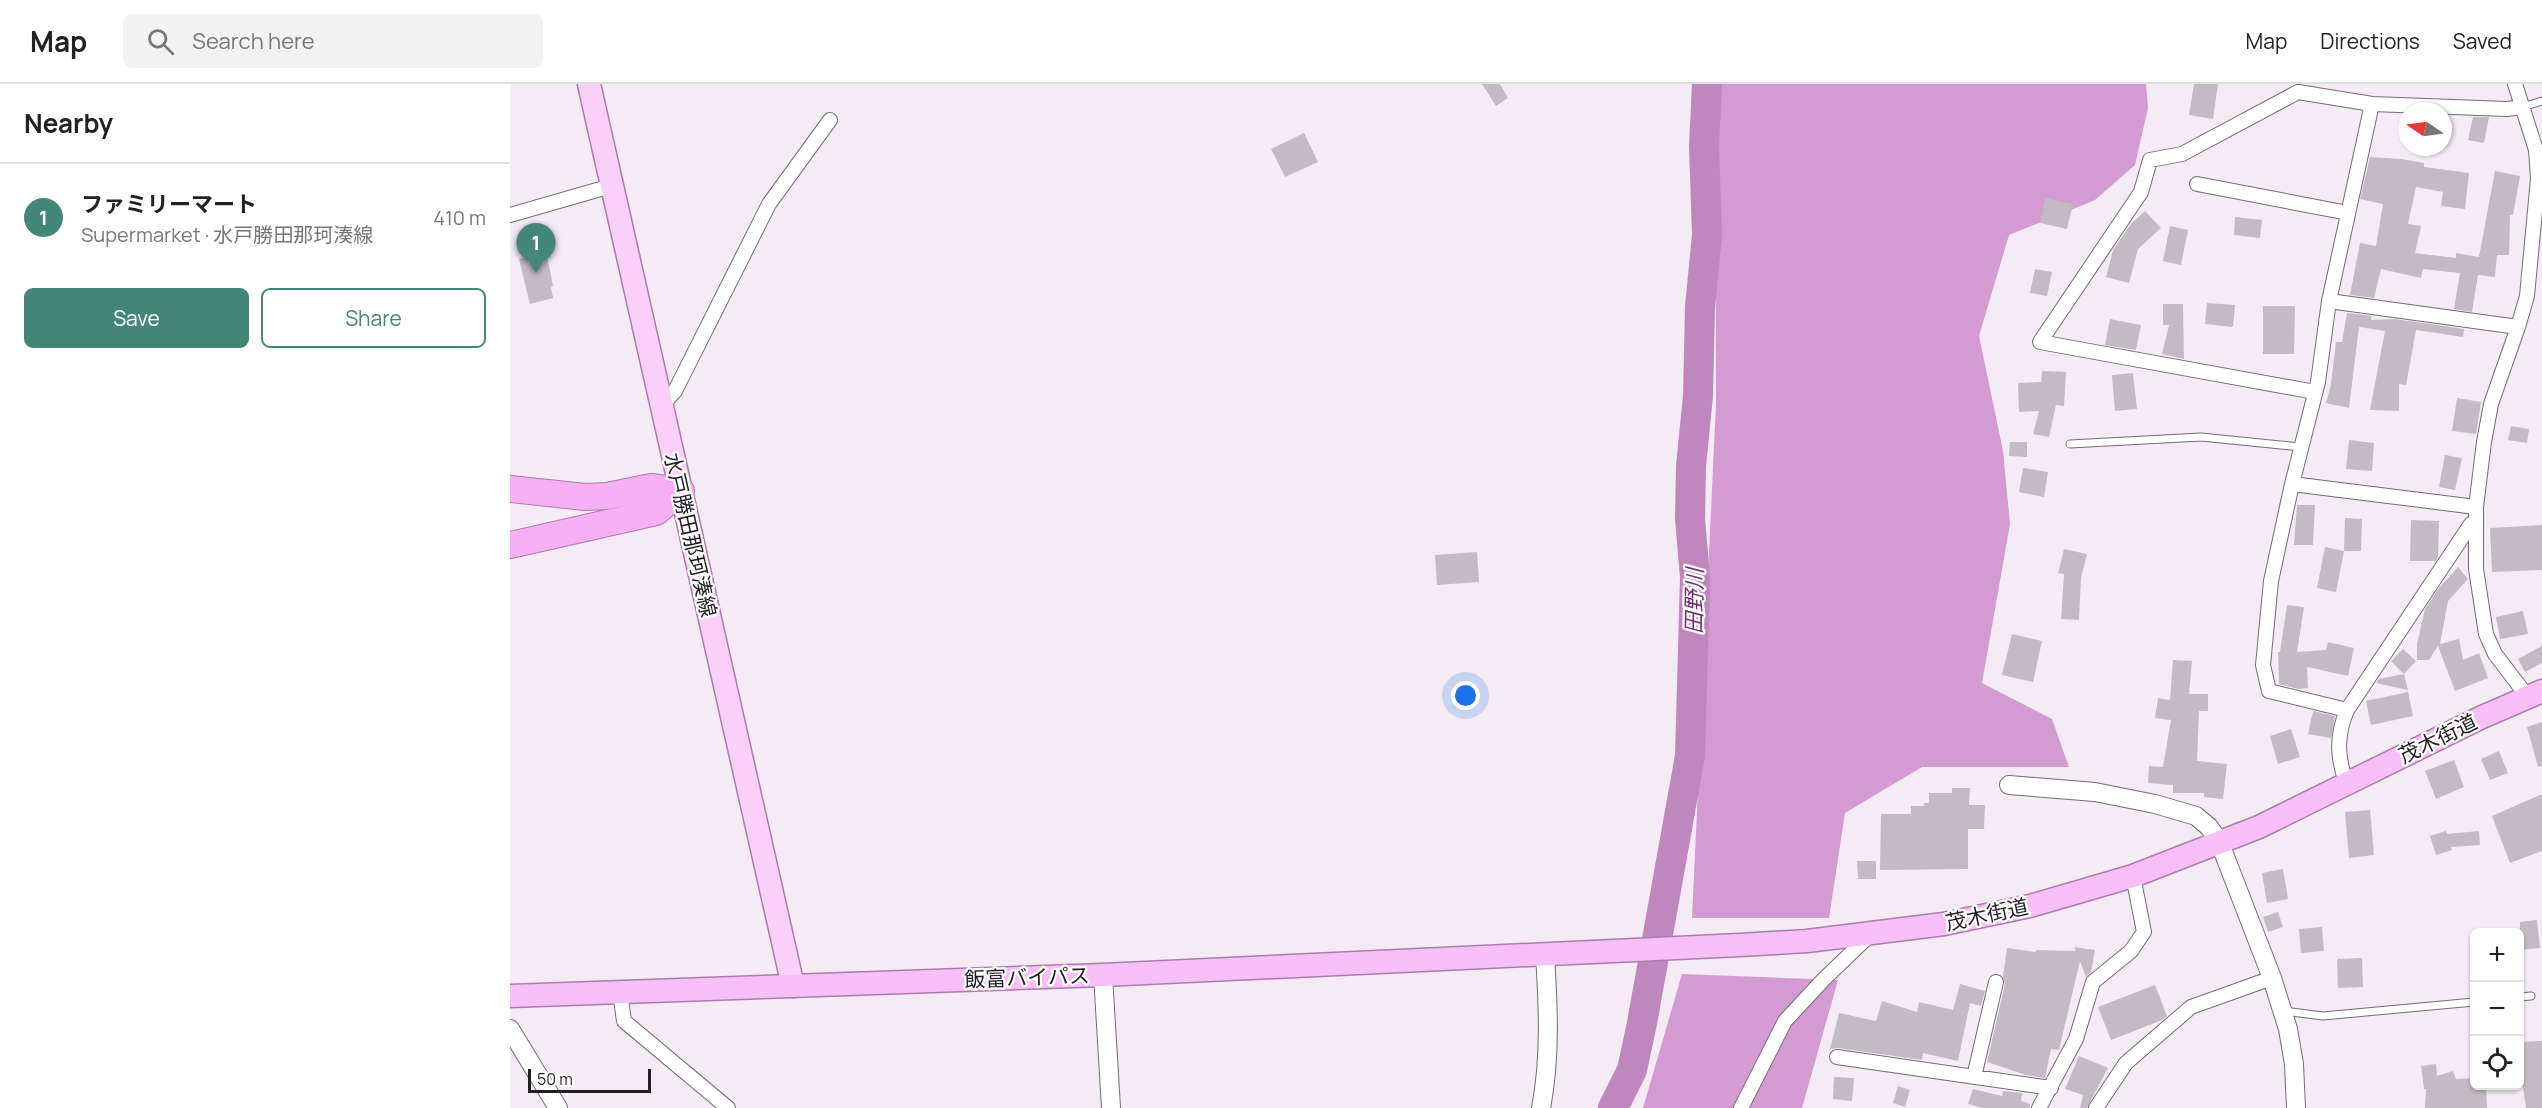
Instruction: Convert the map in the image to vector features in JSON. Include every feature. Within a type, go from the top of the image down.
[{"type":"highway","points":[[510,489],[585,497],[607,496],[651,487],[681,491]]},
{"type":"highway","points":[[510,545],[656,512],[681,491]]},
{"type":"highway","name":"茂木街道","points":[[1545,953],[1807,941],[1944,924],[2031,906],[2133,876],[2218,841],[2259,827],[2534,693]]},
{"type":"highway","name":"飯富バイパス","points":[[510,996],[1103,975],[1545,953]]},
{"type":"main road","name":"水戸勝田那珂湊線","points":[[589,84],[793,986]]},
{"type":"street","points":[[2515,84],[2536,150],[2538,179],[2527,296],[2491,404],[2476,507],[2476,568],[2486,634],[2495,654],[2534,693]]},
{"type":"street","points":[[2315,392],[2040,342],[2141,192],[2150,160],[2182,154],[2298,92],[2372,104],[2507,109],[2522,107]]},
{"type":"street","points":[[2347,710],[2269,691],[2263,665],[2271,581],[2300,447],[2315,392],[2329,301],[2372,104]]},
{"type":"street","points":[[661,406],[675,391],[769,204],[830,120]]},
{"type":"street","points":[[2197,184],[2348,213]]},
{"type":"street","points":[[510,214],[611,186]]},
{"type":"street","points":[[2329,301],[2518,327]]},
{"type":"street","points":[[2292,484],[2476,507]]},
{"type":"street","points":[[2347,784],[2338,756],[2341,723],[2347,710],[2471,524],[2476,524]]},
{"type":"street","points":[[2009,785],[2095,792],[2155,804],[2196,816],[2209,827],[2218,841],[2272,978],[2288,1029],[2294,1064],[2296,1108]]},
{"type":"street","points":[[2039,1108],[2076,1039],[2093,982],[2131,951],[2144,932],[2133,876]]},
{"type":"street","points":[[1742,1108],[1785,1022],[1824,979],[1871,934]]},
{"type":"street","points":[[1541,1108],[1546,1083],[1550,1036],[1545,953]]},
{"type":"street","points":[[1103,975],[1111,1108]]},
{"type":"street","points":[[2096,1108],[2126,1063],[2191,1007],[2272,978]]},
{"type":"street","points":[[1974,1077],[1996,982]]},
{"type":"street","points":[[620,992],[624,1021],[728,1108]]},
{"type":"street","points":[[510,1029],[558,1108]]},
{"type":"street","points":[[1837,1057],[2051,1088]]},
{"type":"lane","points":[[2522,107],[2542,101]]},
{"type":"lane","points":[[2070,444],[2201,437],[2300,447]]},
{"type":"lane","points":[[2524,997],[2531,996]]},
{"type":"lane","points":[[2282,1010],[2324,1016],[2470,1002]]},
{"type":"shaded area","points":[[1715,84],[2146,84],[2148,108],[2135,165],[2095,200],[2009,235],[1979,336],[2003,451],[2010,524],[1982,683],[2052,719],[2069,767],[1922,767],[1845,813],[1829,918],[1692,918],[1716,403]]},
{"type":"shaded area","points":[[1682,974],[1838,980],[1802,1108],[1643,1108]]},
{"type":"building","points":[[1482,84],[1500,84],[1508,98],[1496,106]]},
{"type":"building","points":[[2194,84],[2218,84],[2213,119],[2189,115]]},
{"type":"building","points":[[2473,117],[2489,117],[2484,143],[2468,140]]},
{"type":"building","points":[[1304,133],[1318,162],[1285,177],[1271,149]]},
{"type":"building","points":[[2370,157],[2401,159],[2424,163],[2424,167],[2469,173],[2465,209],[2441,206],[2443,192],[2416,187],[2408,224],[2421,226],[2415,253],[2456,258],[2456,253],[2479,257],[2495,171],[2520,176],[2513,215],[2510,215],[2509,255],[2497,255],[2495,277],[2478,275],[2472,312],[2454,309],[2460,273],[2423,269],[2421,278],[2381,269],[2374,298],[2350,295],[2360,243],[2376,246],[2383,204],[2360,199]]},
{"type":"building","points":[[2045,198],[2073,204],[2067,229],[2040,223]]},
{"type":"building","points":[[2145,211],[2161,228],[2138,249],[2129,283],[2106,277],[2113,250],[2130,225]]},
{"type":"building","points":[[2235,217],[2262,220],[2260,238],[2234,235]]},
{"type":"building","points":[[2170,226],[2188,230],[2181,265],[2163,261]]},
{"type":"building","points":[[546,251],[553,298],[530,304],[519,259]]},
{"type":"building","points":[[2035,269],[2052,272],[2047,296],[2030,293]]},
{"type":"building","points":[[2207,303],[2235,305],[2233,327],[2205,324]]},
{"type":"building","points":[[2163,304],[2183,304],[2184,359],[2162,354],[2169,325],[2163,325]]},
{"type":"building","points":[[2263,306],[2295,306],[2294,354],[2263,354]]},
{"type":"building","points":[[2347,313],[2372,316],[2371,320],[2395,319],[2464,329],[2463,337],[2416,330],[2406,385],[2399,384],[2399,411],[2370,410],[2385,331],[2359,327],[2349,408],[2326,403],[2331,384],[2336,342],[2342,342]]},
{"type":"building","points":[[2110,319],[2141,325],[2136,350],[2105,345]]},
{"type":"building","points":[[2042,371],[2066,372],[2064,406],[2056,405],[2049,437],[2033,434],[2039,411],[2019,412],[2018,383],[2041,382]]},
{"type":"building","points":[[2133,373],[2137,409],[2115,411],[2112,375]]},
{"type":"building","points":[[2457,398],[2481,402],[2476,434],[2452,431]]},
{"type":"building","points":[[2511,426],[2529,429],[2527,443],[2508,440]]},
{"type":"building","points":[[2349,440],[2374,443],[2372,471],[2346,469]]},
{"type":"building","points":[[2010,442],[2027,442],[2027,457],[2009,456]]},
{"type":"building","points":[[2445,455],[2462,458],[2455,490],[2439,487]]},
{"type":"building","points":[[2023,468],[2048,472],[2044,497],[2019,492]]},
{"type":"building","points":[[2297,505],[2315,505],[2313,545],[2294,545]]},
{"type":"building","points":[[2345,518],[2362,519],[2361,551],[2344,551]]},
{"type":"building","points":[[2411,520],[2439,521],[2436,561],[2410,561]]},
{"type":"building","points":[[2542,525],[2542,570],[2492,572],[2490,528]]},
{"type":"building","points":[[2325,547],[2344,551],[2336,592],[2317,588]]},
{"type":"building","points":[[2064,549],[2087,554],[2081,578],[2079,620],[2061,619],[2064,574],[2058,573]]},
{"type":"building","points":[[1477,552],[1479,582],[1437,585],[1435,555]]},
{"type":"building","points":[[2458,567],[2468,579],[2448,601],[2440,644],[2459,639],[2463,660],[2479,653],[2488,678],[2455,691],[2438,646],[2429,660],[2417,660],[2417,644],[2425,609],[2439,588]]},
{"type":"building","points":[[2287,605],[2304,607],[2297,652],[2326,650],[2328,642],[2354,648],[2348,676],[2307,667],[2308,688],[2298,689],[2279,684],[2278,652],[2280,652]]},
{"type":"building","points":[[2523,611],[2528,634],[2500,639],[2496,617]]},
{"type":"building","points":[[2012,634],[2042,641],[2033,682],[2002,675]]},
{"type":"building","points":[[2542,646],[2542,663],[2525,672],[2518,659]]},
{"type":"building","points":[[2403,649],[2416,661],[2404,674],[2391,661]]},
{"type":"building","points":[[2173,660],[2192,661],[2189,694],[2208,694],[2208,711],[2199,711],[2197,761],[2227,764],[2223,799],[2204,797],[2204,793],[2173,793],[2173,785],[2148,783],[2149,766],[2163,767],[2171,720],[2155,718],[2158,698],[2170,700]]},
{"type":"building","points":[[2404,674],[2408,690],[2376,683],[2379,679]]},
{"type":"building","points":[[2408,692],[2413,716],[2371,725],[2366,701]]},
{"type":"building","points":[[2313,711],[2335,716],[2331,738],[2308,734]]},
{"type":"building","points":[[2542,722],[2542,766],[2538,767],[2527,727]]},
{"type":"building","points":[[2291,729],[2300,757],[2278,764],[2270,736]]},
{"type":"building","points":[[2499,751],[2508,773],[2490,780],[2481,759]]},
{"type":"building","points":[[2454,760],[2464,787],[2436,799],[2425,771]]},
{"type":"building","points":[[1952,788],[1970,788],[1969,805],[1985,805],[1984,829],[1968,829],[1968,869],[1880,870],[1881,814],[1911,814],[1911,806],[1924,806],[1924,803],[1929,803],[1929,793],[1952,793]]},
{"type":"building","points":[[2542,794],[2542,851],[2510,863],[2492,816]]},
{"type":"building","points":[[2370,810],[2374,855],[2349,858],[2345,812]]},
{"type":"building","points":[[2446,831],[2447,834],[2479,831],[2480,845],[2451,847],[2452,850],[2436,855],[2430,836]]},
{"type":"building","points":[[1857,861],[1876,861],[1876,879],[1858,879]]},
{"type":"building","points":[[2283,869],[2288,899],[2267,903],[2262,873]]},
{"type":"building","points":[[2278,912],[2283,927],[2268,932],[2263,917]]},
{"type":"building","points":[[2537,920],[2540,948],[2524,950],[2524,928],[2520,928],[2520,922]]},
{"type":"building","points":[[2322,927],[2324,951],[2301,953],[2299,929]]},
{"type":"building","points":[[2074,947],[2095,950],[2091,972],[2086,977],[2080,961],[2059,1050],[2051,1049],[2045,1078],[2026,1075],[1987,1062],[2005,984],[2003,977],[2007,948],[2036,952],[2036,950],[2076,951]]},
{"type":"building","points":[[2362,958],[2363,987],[2338,988],[2337,959]]},
{"type":"building","points":[[1960,984],[1985,991],[1981,1006],[1970,1003],[1958,1061],[1923,1053],[1922,1060],[1838,1048],[1830,1049],[1839,1013],[1876,1021],[1882,1001],[1917,1012],[1919,1002],[1953,1010]]},
{"type":"building","points":[[2155,985],[2167,1016],[2111,1040],[2098,1007]]},
{"type":"building","points":[[2542,1041],[2542,1108],[2526,1108],[2523,1090],[2524,1042]]},
{"type":"building","points":[[2079,1056],[2108,1068],[2087,1108],[2080,1108],[2083,1095],[2065,1089]]},
{"type":"building","points":[[2436,1064],[2437,1076],[2453,1071],[2456,1079],[2470,1078],[2470,1090],[2486,1090],[2487,1108],[2425,1108],[2426,1089],[2424,1089],[2421,1066]]},
{"type":"building","points":[[1834,1077],[1854,1078],[1852,1101],[1833,1099]]},
{"type":"building","points":[[1898,1086],[1910,1090],[1905,1107],[1893,1103]]},
{"type":"building","points":[[1973,1089],[2002,1096],[2003,1091],[2022,1093],[2021,1101],[2030,1104],[2030,1108],[1982,1108],[1968,1104]]},
{"type":"waterway","name":"田野川","points":[[1613,1108],[1632,1070],[1690,756],[1695,577],[1690,519],[1691,466],[1698,396],[1700,307],[1707,235],[1704,146],[1707,84]]},
{"type":"place","name":"ファミリーマート","points":[[536,273]]}]
